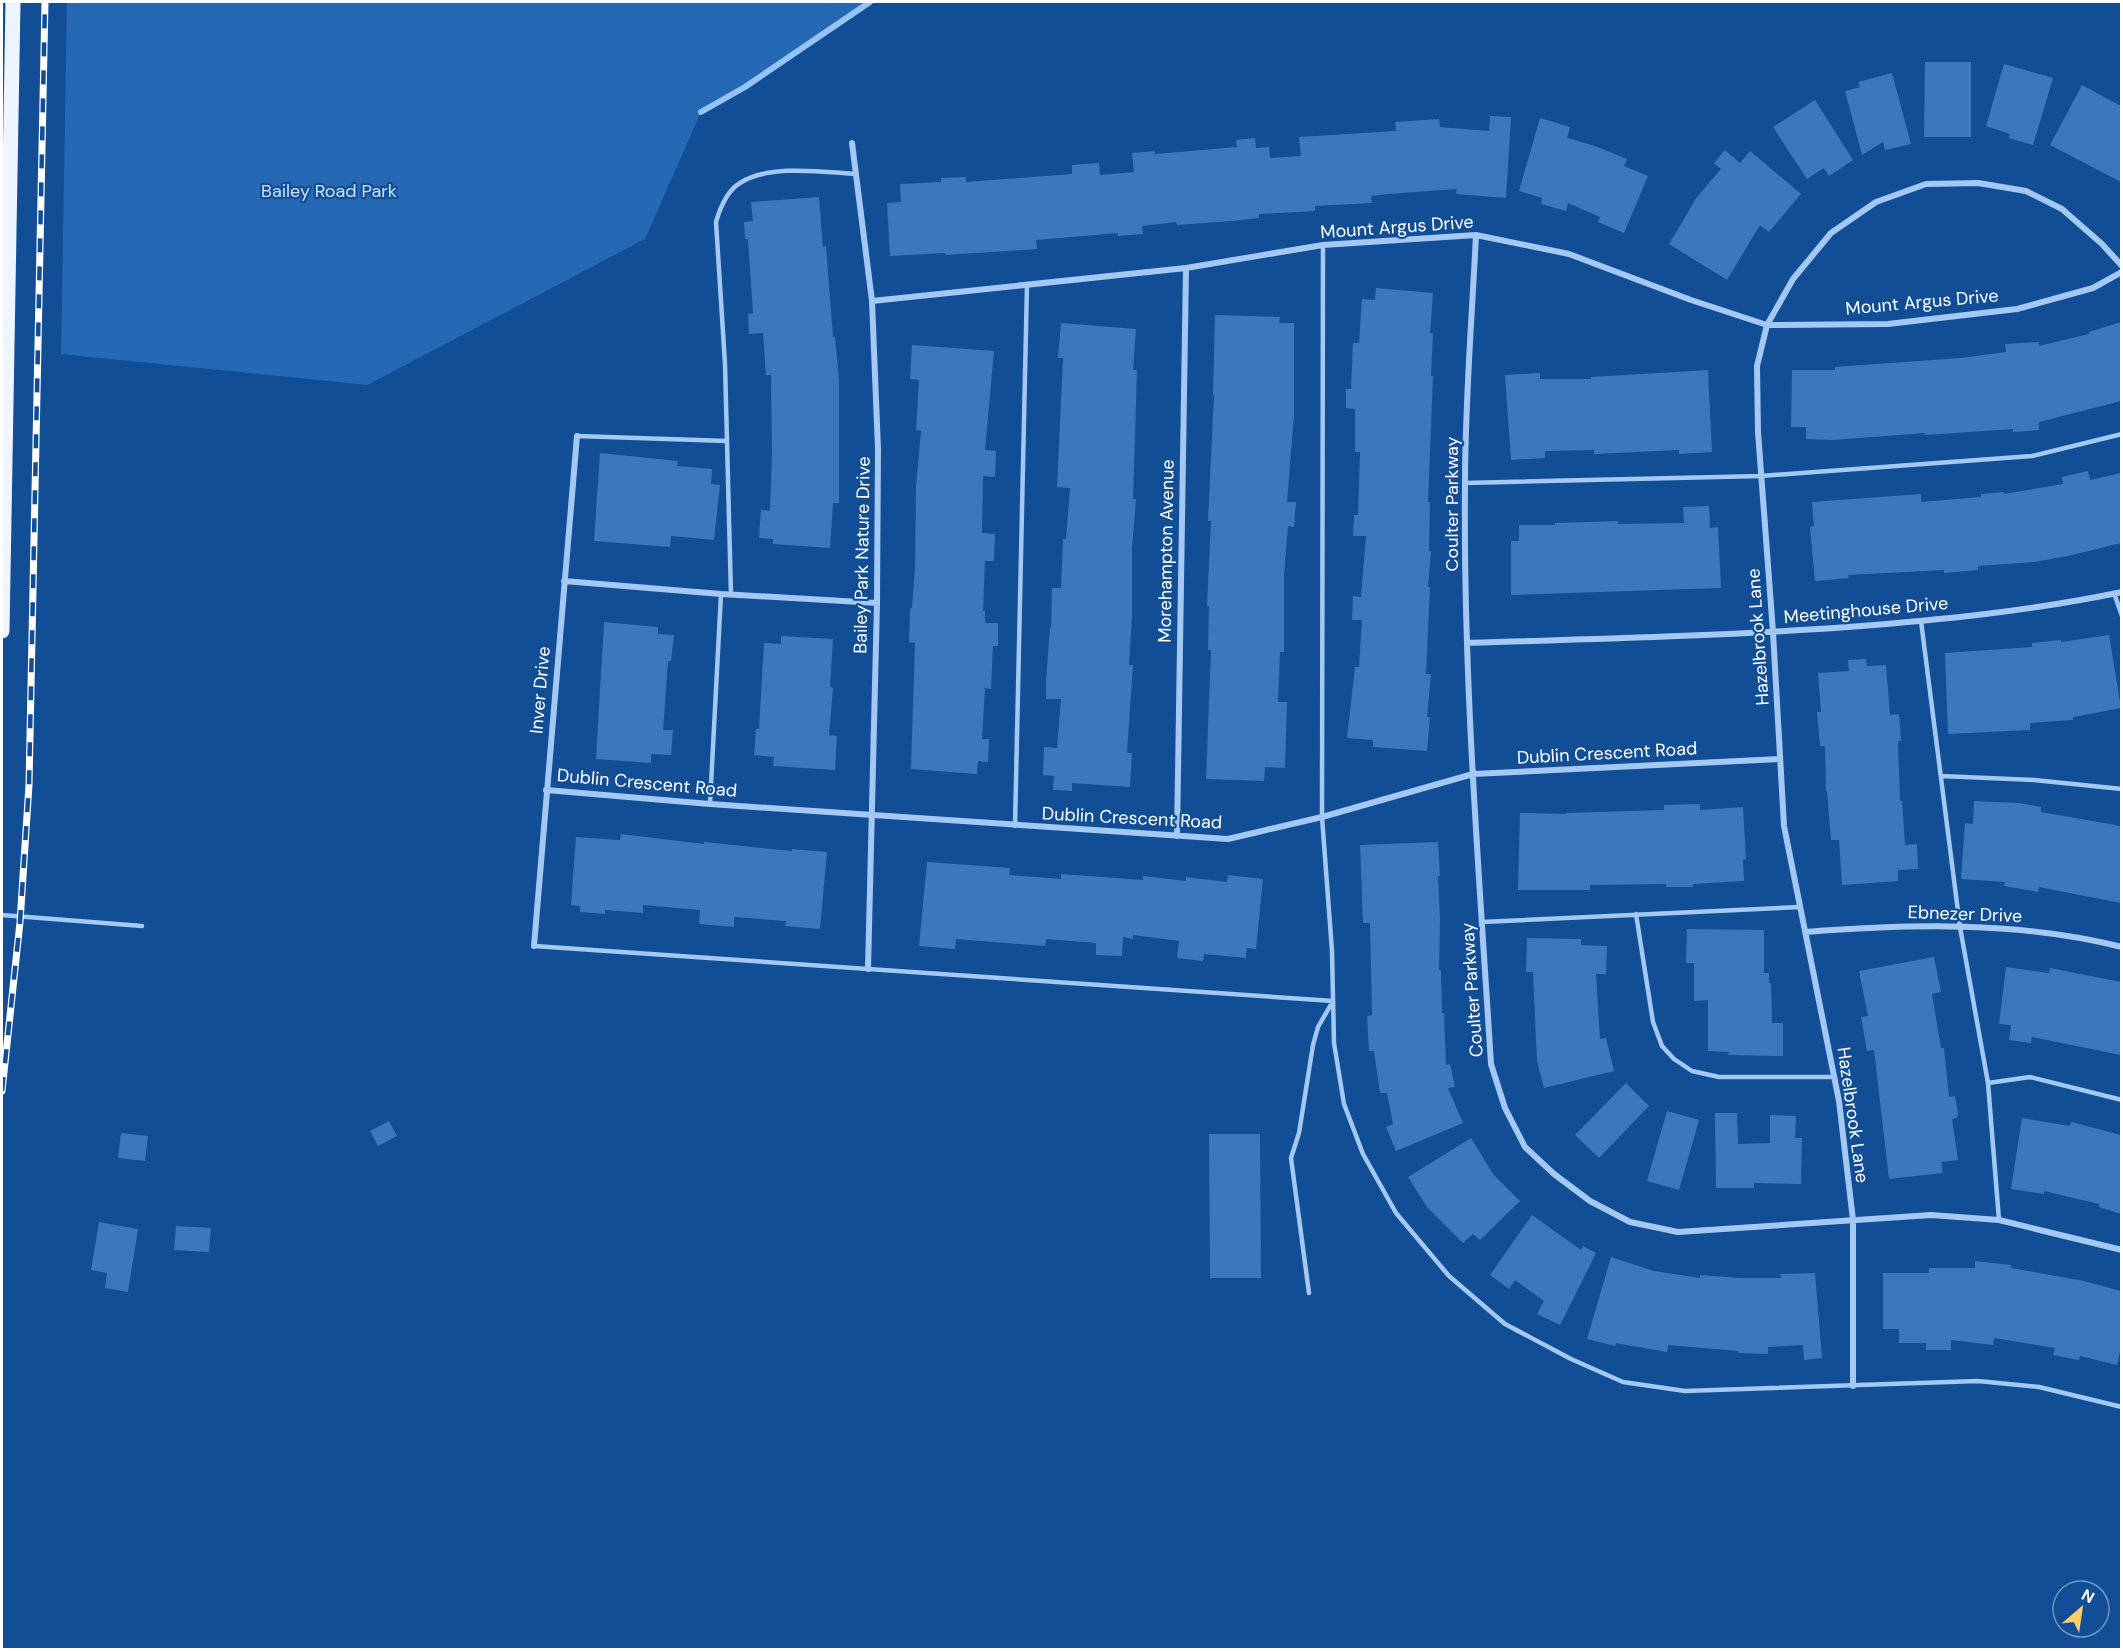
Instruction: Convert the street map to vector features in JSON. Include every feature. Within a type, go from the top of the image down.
[{"type":"main road","points":[[2,631],[7,52],[13,2]]},
{"type":"street","name":"Bailey Park Nature Drive","points":[[852,142],[872,301],[878,449],[877,603],[868,969]]},
{"type":"street","name":"Hazelbrook Lane","points":[[1853,1386],[1853,1220],[1839,1101],[1784,826],[1758,432],[1757,366],[1767,325],[1793,279],[1831,233],[1876,202],[1926,184],[1978,183],[2026,191],[2062,209],[2102,244],[2121,266]]},
{"type":"street","name":"Mount Argus Drive","points":[[872,301],[1186,268],[1323,245],[1476,235],[1569,254],[1691,300],[1767,325],[1888,324],[2017,309],[2094,288],[2121,272]]},
{"type":"street","name":"Coulter Parkway","points":[[1476,235],[1465,483],[1467,643],[1473,774],[1491,1064],[1505,1108],[1525,1147],[1554,1174],[1590,1201],[1630,1222],[1678,1232],[1931,1215],[1999,1220],[2121,1250]]},
{"type":"street","name":"Morehampton Avenue","points":[[1177,836],[1186,268]]},
{"type":"street","name":"Inver Drive","points":[[534,946],[577,436]]},
{"type":"street","points":[[564,581],[731,595],[877,603]]},
{"type":"street","name":"Meetinghouse Drive","points":[[1467,643],[1773,632],[1921,621],[1991,614],[2085,600],[2118,592]]},
{"type":"street","name":"Dublin Crescent Road","points":[[546,790],[1015,826],[1228,839],[1322,817],[1473,774],[1780,759]]},
{"type":"street","name":"Ebnezer Drive","points":[[1806,932],[1879,926],[1960,927],[2042,933],[2121,947]]},
{"type":"lane","points":[[731,595],[725,364],[716,222],[720,207],[739,183],[754,176],[779,172],[856,174]]},
{"type":"lane","points":[[1323,245],[1322,817],[1332,951],[1334,1043],[1344,1104],[1363,1154],[1396,1214],[1449,1276],[1505,1324],[1571,1359],[1623,1382],[1685,1391],[1978,1381],[2039,1387],[2121,1407]]},
{"type":"lane","points":[[1015,826],[1026,285]]},
{"type":"lane","points":[[1465,483],[1761,477],[2032,456],[2121,434]]},
{"type":"lane","points":[[577,436],[727,441]]},
{"type":"lane","points":[[2118,592],[2121,616]]},
{"type":"lane","points":[[710,804],[721,594]]},
{"type":"lane","points":[[1921,621],[1960,927],[1988,1083],[1999,1220]]},
{"type":"lane","points":[[1941,776],[2034,780],[2121,789]]},
{"type":"lane","points":[[1482,922],[1800,907]]},
{"type":"lane","points":[[1636,914],[1653,1022],[1662,1046],[1674,1059],[1692,1071],[1719,1077],[1834,1077]]},
{"type":"lane","points":[[2,915],[142,926]]},
{"type":"lane","points":[[534,946],[1333,1001]]},
{"type":"lane","points":[[1309,1293],[1291,1158],[1299,1133],[1312,1045],[1318,1027],[1333,1001]]},
{"type":"lane","points":[[1988,1083],[2030,1077],[2121,1100]]},
{"type":"green space","name":"Bailey Road Park","points":[[67,2],[870,2],[745,87],[701,112],[645,239],[367,385],[61,354]]},
{"type":"building","points":[[1925,62],[1971,62],[1971,137],[1924,137]]},
{"type":"building","points":[[2004,64],[2053,78],[2033,145],[2009,138],[2010,134],[1986,126]]},
{"type":"building","points":[[1892,73],[1911,144],[1885,150],[1883,142],[1862,155],[1845,91],[1860,87],[1858,82]]},
{"type":"building","points":[[2082,85],[2121,106],[2121,182],[2050,145]]},
{"type":"building","points":[[1815,100],[1853,160],[1829,176],[1824,168],[1807,179],[1773,127]]},
{"type":"building","points":[[1490,116],[1511,117],[1506,198],[1456,194],[1457,189],[1388,194],[1371,196],[1372,203],[1315,206],[1315,211],[1259,214],[1259,218],[1232,221],[1177,225],[1176,222],[1142,226],[1143,234],[1118,236],[1118,233],[1036,240],[1037,249],[890,256],[887,203],[901,202],[900,184],[941,182],[941,178],[966,177],[966,182],[1072,174],[1072,165],[1099,163],[1100,175],[1134,172],[1132,153],[1155,151],[1155,154],[1237,147],[1236,140],[1255,138],[1256,148],[1269,147],[1270,158],[1301,156],[1299,137],[1396,131],[1395,122],[1439,119],[1440,127],[1489,131]]},
{"type":"building","points":[[1540,118],[1570,127],[1567,138],[1627,159],[1624,166],[1648,176],[1624,233],[1598,222],[1600,217],[1568,203],[1566,211],[1541,204],[1542,198],[1519,191]]},
{"type":"building","points":[[1725,150],[1740,163],[1750,151],[1801,194],[1769,232],[1760,225],[1727,280],[1669,244],[1697,197],[1721,169],[1714,163]]},
{"type":"building","points":[[819,197],[839,380],[839,503],[833,503],[830,548],[773,544],[773,539],[759,538],[761,510],[770,511],[771,375],[766,375],[763,333],[749,334],[748,314],[753,313],[748,239],[745,239],[744,222],[753,221],[751,202]]},
{"type":"building","points":[[1376,288],[1433,293],[1430,333],[1433,333],[1431,376],[1433,376],[1428,502],[1430,502],[1429,551],[1431,551],[1426,674],[1431,674],[1427,751],[1373,747],[1373,740],[1347,738],[1355,667],[1359,667],[1362,620],[1352,620],[1353,596],[1361,597],[1366,536],[1353,536],[1354,515],[1358,515],[1360,452],[1355,452],[1355,409],[1346,408],[1346,389],[1351,389],[1353,343],[1359,343],[1362,299],[1375,300]]},
{"type":"building","points":[[1215,315],[1280,317],[1279,323],[1294,323],[1294,415],[1287,502],[1296,502],[1294,527],[1288,526],[1284,575],[1284,652],[1280,652],[1278,702],[1287,702],[1285,768],[1265,767],[1264,781],[1206,779],[1211,650],[1208,650],[1209,606],[1207,606],[1211,521],[1208,521]]},
{"type":"building","points":[[2121,322],[2121,401],[2039,422],[2039,430],[2013,432],[2013,429],[1925,435],[1925,433],[1833,440],[1806,439],[1806,427],[1791,427],[1792,370],[1835,370],[1835,367],[1961,358],[2006,352],[2005,344],[2039,342],[2039,346],[2089,334],[2089,332]]},
{"type":"building","points":[[1061,323],[1136,329],[1133,370],[1137,370],[1133,499],[1136,499],[1132,548],[1129,665],[1133,665],[1127,753],[1132,753],[1130,787],[1072,783],[1072,791],[1053,790],[1054,776],[1043,775],[1044,747],[1057,748],[1061,699],[1046,699],[1046,681],[1052,588],[1061,588],[1063,539],[1066,539],[1070,488],[1057,487],[1063,358],[1058,358]]},
{"type":"building","points":[[912,345],[994,351],[985,450],[996,451],[995,477],[983,476],[982,533],[995,534],[994,561],[985,561],[983,611],[985,611],[985,623],[998,623],[998,646],[993,646],[991,689],[985,688],[982,739],[989,739],[988,762],[978,761],[977,774],[911,769],[915,643],[909,642],[910,608],[912,608],[915,567],[916,486],[921,431],[916,430],[919,380],[910,379]]},
{"type":"building","points":[[1708,370],[1712,452],[1679,454],[1679,450],[1594,454],[1594,450],[1545,451],[1545,458],[1511,460],[1505,375],[1540,373],[1540,379],[1591,379],[1591,377]]},
{"type":"building","points":[[600,453],[678,461],[677,466],[712,469],[711,484],[720,485],[714,540],[671,536],[670,547],[594,541]]},
{"type":"building","points":[[2088,471],[2090,480],[2121,473],[2121,543],[2035,562],[1978,566],[1978,570],[1848,575],[1849,578],[1815,581],[1810,527],[1814,526],[1812,502],[1921,494],[1921,502],[1981,497],[1981,494],[2004,492],[2004,494],[2063,484],[2062,477]]},
{"type":"building","points":[[1709,506],[1710,528],[1718,527],[1721,588],[1511,595],[1511,541],[1519,541],[1519,525],[1618,521],[1618,524],[1684,523],[1683,507]]},
{"type":"building","points":[[604,622],[658,627],[658,634],[674,635],[671,661],[668,661],[663,730],[673,730],[671,755],[651,754],[651,763],[596,759]]},
{"type":"building","points":[[2109,635],[2121,708],[2073,717],[2073,720],[2030,723],[2030,730],[1948,734],[1945,653],[2032,647],[2032,643],[2061,640],[2061,642]]},
{"type":"building","points":[[781,636],[833,639],[830,687],[833,688],[829,735],[837,736],[835,770],[773,766],[774,757],[754,755],[756,729],[759,729],[764,643],[781,644]]},
{"type":"building","points":[[1866,659],[1867,666],[1886,665],[1890,715],[1899,714],[1900,801],[1902,801],[1905,845],[1917,844],[1918,869],[1898,870],[1898,881],[1842,885],[1839,840],[1831,840],[1826,791],[1825,746],[1820,746],[1817,712],[1821,712],[1818,673],[1849,671],[1848,660]]},
{"type":"building","points":[[1974,801],[2019,803],[2041,807],[2041,812],[2121,826],[2121,903],[2039,887],[2038,892],[2004,886],[2005,882],[1961,879],[1965,823],[1973,824]]},
{"type":"building","points":[[1700,804],[1700,810],[1743,807],[1746,859],[1743,860],[1744,881],[1693,884],[1693,887],[1666,887],[1666,884],[1590,885],[1590,890],[1518,890],[1520,813],[1566,814],[1664,810],[1664,805]]},
{"type":"building","points":[[621,834],[704,844],[704,842],[792,851],[792,849],[827,852],[820,929],[785,926],[786,921],[734,917],[734,927],[699,924],[700,910],[643,905],[643,913],[605,910],[605,914],[580,912],[580,906],[571,905],[576,837],[620,840]]},
{"type":"building","points":[[1438,842],[1439,970],[1441,970],[1446,1065],[1450,1064],[1455,1087],[1448,1088],[1463,1123],[1396,1151],[1386,1127],[1393,1124],[1387,1093],[1380,1093],[1374,1051],[1369,1051],[1367,1016],[1372,1015],[1370,923],[1363,923],[1360,845]]},
{"type":"building","points":[[927,862],[1010,868],[1009,875],[1061,879],[1061,874],[1143,880],[1143,876],[1186,881],[1186,877],[1227,882],[1228,875],[1263,879],[1256,949],[1247,948],[1246,958],[1204,954],[1203,961],[1177,958],[1179,941],[1133,935],[1133,939],[1123,937],[1122,956],[1096,955],[1096,943],[1046,939],[1045,946],[956,939],[955,949],[919,946]]},
{"type":"building","points":[[1687,929],[1764,930],[1764,973],[1769,973],[1769,983],[1771,983],[1772,1023],[1783,1023],[1783,1056],[1728,1055],[1729,1052],[1708,1051],[1708,1000],[1694,1001],[1694,963],[1686,963]]},
{"type":"building","points":[[1527,938],[1581,939],[1581,945],[1607,946],[1606,974],[1596,974],[1600,1039],[1606,1038],[1614,1071],[1544,1088],[1537,1061],[1533,972],[1526,972]]},
{"type":"building","points":[[1934,957],[1941,992],[1932,994],[1941,1048],[1944,1048],[1949,1097],[1955,1096],[1958,1114],[1957,1118],[1952,1119],[1958,1160],[1941,1162],[1943,1173],[1889,1179],[1874,1050],[1867,1051],[1861,1017],[1868,1016],[1859,971]]},
{"type":"building","points":[[2006,967],[2049,973],[2050,968],[2121,982],[2121,1055],[2032,1037],[2031,1043],[2009,1040],[2011,1025],[1999,1024]]},
{"type":"building","points":[[1626,1083],[1649,1106],[1599,1158],[1575,1135]]},
{"type":"building","points":[[1667,1111],[1699,1120],[1679,1190],[1647,1181]]},
{"type":"building","points":[[1715,1113],[1737,1113],[1738,1144],[1770,1143],[1770,1115],[1796,1116],[1795,1138],[1802,1138],[1801,1184],[1754,1183],[1754,1188],[1716,1188]]},
{"type":"building","points":[[2022,1118],[2070,1126],[2071,1122],[2121,1135],[2121,1214],[2099,1207],[2099,1204],[2044,1191],[2044,1194],[2011,1189]]},
{"type":"building","points":[[389,1121],[397,1136],[378,1146],[370,1131]]},
{"type":"building","points":[[121,1133],[148,1136],[145,1161],[118,1158]]},
{"type":"building","points":[[1209,1134],[1260,1134],[1261,1278],[1210,1278]]},
{"type":"building","points":[[1471,1138],[1493,1174],[1520,1201],[1480,1240],[1473,1234],[1463,1243],[1427,1207],[1408,1177]]},
{"type":"building","points":[[1532,1215],[1581,1250],[1583,1246],[1596,1253],[1560,1325],[1537,1314],[1544,1301],[1515,1280],[1509,1289],[1490,1275]]},
{"type":"building","points":[[99,1222],[138,1229],[128,1292],[105,1288],[107,1273],[91,1270]]},
{"type":"building","points":[[176,1226],[211,1228],[209,1252],[174,1250]]},
{"type":"building","points":[[1611,1257],[1654,1271],[1700,1278],[1700,1275],[1781,1278],[1780,1274],[1815,1273],[1822,1358],[1804,1360],[1803,1345],[1768,1347],[1768,1354],[1668,1345],[1667,1352],[1616,1343],[1615,1346],[1587,1339]]},
{"type":"building","points":[[1975,1261],[2011,1265],[2011,1268],[2084,1281],[2121,1291],[2121,1347],[2117,1365],[2080,1356],[2079,1360],[2053,1355],[2055,1348],[1994,1338],[1993,1345],[1951,1340],[1951,1350],[1926,1350],[1926,1343],[1899,1343],[1899,1329],[1883,1329],[1883,1273],[1929,1273],[1929,1268],[1975,1268]]},
{"type":"waterway","points":[[701,112],[745,87],[870,2]]},
{"type":"railway","points":[[2,1091],[20,922],[29,785],[45,2]]}]
